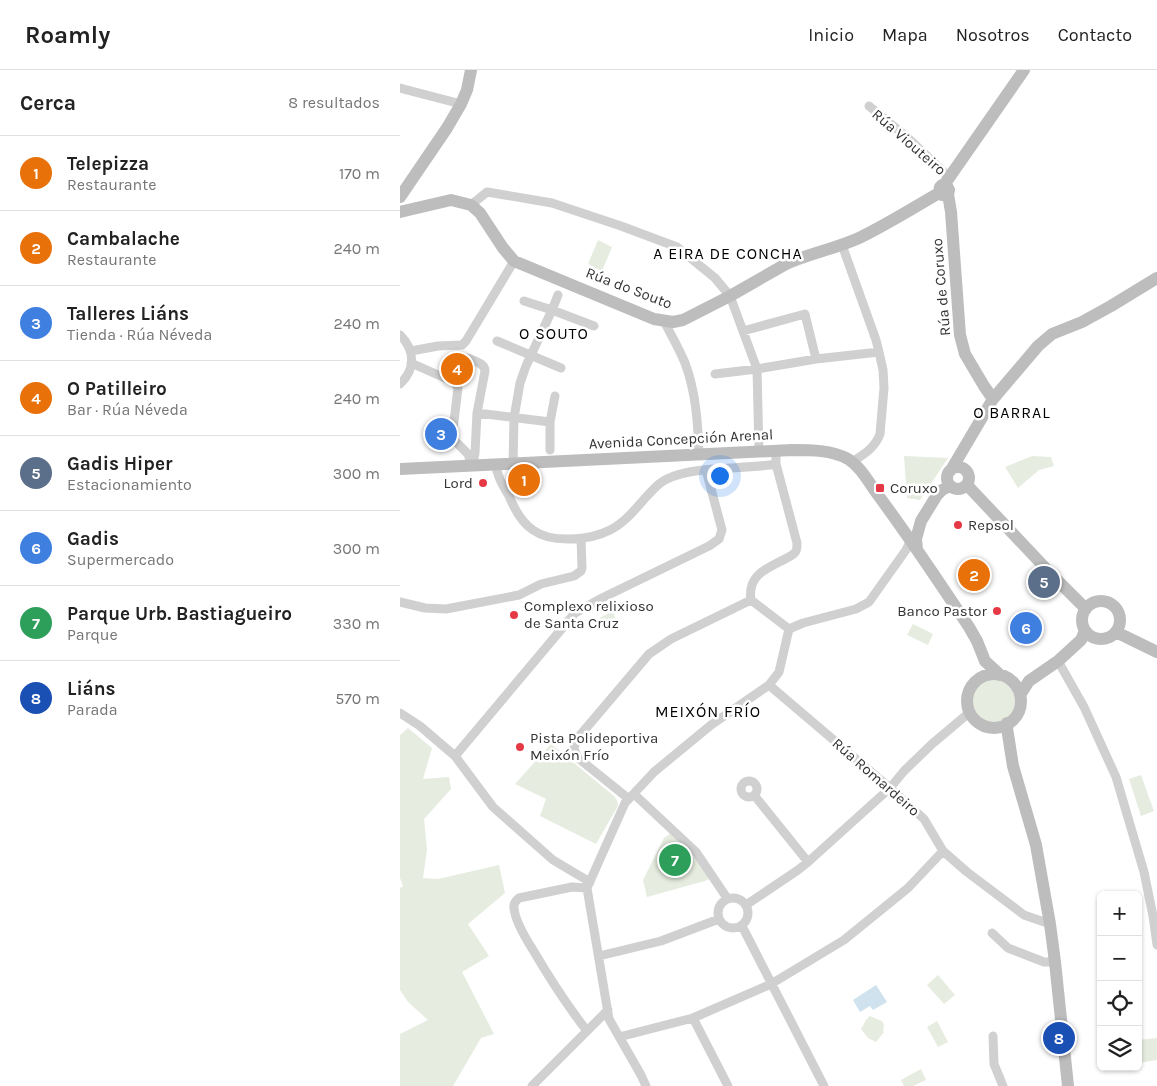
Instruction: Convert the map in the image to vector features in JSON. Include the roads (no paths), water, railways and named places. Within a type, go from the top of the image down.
[{"type":"street","points":[[400,197],[461,104],[467,90],[471,70]]},
{"type":"street","points":[[945,187],[1024,70]]},
{"type":"street","points":[[400,88],[461,104]]},
{"type":"street","name":"Rúa Viouteiro","points":[[869,106],[908,138],[945,187]]},
{"type":"street","name":"Rúa do Souto","points":[[471,205],[480,213],[503,248],[514,260],[654,319],[673,322],[683,320],[730,296],[800,257],[822,252],[859,238],[945,187]]},
{"type":"street","name":"Rúa de Coruxo","points":[[945,187],[951,212],[960,336],[965,354],[993,398]]},
{"type":"street","points":[[400,212],[451,200],[471,205],[487,192],[552,202],[676,247],[715,278],[730,296],[757,369],[759,452]]},
{"type":"street","points":[[842,245],[880,352],[884,388],[878,440],[870,450],[852,462]]},
{"type":"street","points":[[411,351],[462,344],[466,341],[514,260]]},
{"type":"street","points":[[789,629],[802,623],[856,609],[869,602],[906,550],[914,545],[921,521],[937,495],[953,475],[961,460],[961,452],[993,398],[1038,346],[1052,334],[1090,318],[1157,278]]},
{"type":"street","points":[[513,464],[514,418],[520,383],[558,295]]},
{"type":"street","points":[[524,301],[594,326]]},
{"type":"street","points":[[743,330],[805,314],[816,359]]},
{"type":"street","points":[[664,321],[684,361],[692,385],[699,455]]},
{"type":"street","points":[[400,336],[407,342],[411,351],[409,372],[400,384]]},
{"type":"street","points":[[497,341],[562,368]]},
{"type":"street","points":[[715,374],[816,359],[880,352]]},
{"type":"street","points":[[468,358],[485,368],[477,413],[475,453],[472,466]]},
{"type":"street","points":[[411,363],[454,382],[458,388],[452,438],[468,454],[472,466]]},
{"type":"street","points":[[550,450],[550,422],[556,396]]},
{"type":"street","points":[[477,413],[550,422]]},
{"type":"street","name":"Avenida Concepción Arenal","points":[[400,469],[759,452],[776,457],[807,450],[821,451],[843,457],[860,470],[914,545],[969,627]]},
{"type":"street","points":[[496,464],[497,473],[510,500],[525,524],[533,531],[550,538],[581,538],[611,530],[624,520],[666,479],[683,473],[762,466],[776,457],[797,543],[797,550],[792,555],[759,572],[754,578],[750,600]]},
{"type":"street","points":[[455,756],[574,614],[602,598],[709,546],[719,539],[722,530],[706,470]]},
{"type":"street","points":[[953,475],[954,488],[961,489],[967,485],[1086,609]]},
{"type":"street","points":[[899,524],[912,523],[941,482],[953,475]]},
{"type":"street","points":[[400,602],[425,608],[446,609],[520,595],[541,584],[574,576],[582,568],[581,538]]},
{"type":"street","points":[[750,600],[789,629]]},
{"type":"street","points":[[727,898],[696,852],[632,796],[578,758],[574,749],[576,740],[649,654],[672,639],[750,600]]},
{"type":"street","points":[[1096,602],[1107,602],[1112,605],[1120,620],[1116,632],[1106,639],[1086,636],[1082,620],[1086,609],[1096,602]]},
{"type":"street","points":[[969,627],[985,660],[1017,687],[1020,695],[1018,711],[1007,724],[996,727],[984,725]]},
{"type":"street","points":[[969,627],[980,678]]},
{"type":"street","points":[[646,1086],[609,1019],[588,885],[625,803],[654,772],[711,725],[769,685],[779,672],[789,629]]},
{"type":"street","points":[[1116,632],[1157,652]]},
{"type":"street","points":[[1020,695],[1029,682],[1058,661],[1086,636]]},
{"type":"street","points":[[1058,661],[1084,707],[1116,777],[1144,872],[1157,945]]},
{"type":"street","points":[[1029,682],[993,674],[986,675],[975,682],[969,691],[967,702],[975,720],[994,732],[1001,740],[1012,766],[1036,845],[1050,924],[1068,1086]]},
{"type":"street","name":"Rúa Romardeiro","points":[[769,685],[924,819],[943,851],[967,872],[1024,915],[1050,924]]},
{"type":"street","points":[[746,904],[808,862],[890,788],[904,771],[932,744],[970,712]]},
{"type":"street","points":[[400,713],[420,726],[455,756],[493,807],[553,860],[588,885]]},
{"type":"street","points":[[1007,724],[1012,766]]},
{"type":"street","points":[[754,795],[808,862]]},
{"type":"street","points":[[619,1037],[693,1018],[771,984],[844,940],[908,888],[943,851]]},
{"type":"street","points":[[587,1031],[567,1005],[522,931],[514,908],[514,902],[519,898],[588,885]]},
{"type":"street","points":[[727,898],[736,898],[746,904],[748,917],[742,926],[732,928],[722,924],[719,920],[717,914],[718,907],[727,898]]},
{"type":"street","points":[[599,956],[661,941],[719,920]]},
{"type":"street","points":[[742,926],[824,1086]]},
{"type":"street","points":[[992,933],[1008,948],[1044,962],[1055,962]]},
{"type":"street","points":[[532,1086],[608,1010]]},
{"type":"street","points":[[693,1018],[728,1086]]},
{"type":"street","points":[[993,1036],[994,1064],[1003,1086]]},
{"type":"water","points":[[876,985],[887,1002],[873,1010],[870,1006],[860,1012],[853,1000]]},
{"type":"place","name":"O Patilleiro","points":[[457,369]]},
{"type":"place","name":"Talleres Liáns","points":[[441,434]]},
{"type":"place","name":"Telepizza","points":[[524,480]]},
{"type":"place","name":"Lord","points":[[483,483]]},
{"type":"place","name":"Coruxo","points":[[880,488]]},
{"type":"place","name":"Repsol","points":[[958,525]]},
{"type":"place","name":"Cambalache","points":[[974,575]]},
{"type":"place","name":"Gadis Hiper","points":[[1044,582]]},
{"type":"place","name":"Banco Pastor","points":[[997,611]]},
{"type":"place","name":"Complexo relixioso de Santa Cruz","points":[[514,615]]},
{"type":"place","name":"Gadis","points":[[1026,628]]},
{"type":"place","name":"Pista Polideportiva Meixón Frío","points":[[520,747]]},
{"type":"place","name":"Parque Urb. Bastiagueiro","points":[[675,860]]},
{"type":"place","name":"Liáns","points":[[1059,1038]]},
{"type":"district","name":"A EIRA DE CONCHA","points":[[728,253]]},
{"type":"district","name":"O SOUTO","points":[[554,333]]},
{"type":"district","name":"O BARRAL","points":[[1012,412]]},
{"type":"district","name":"MEIXÓN FRÍO","points":[[708,711]]}]
